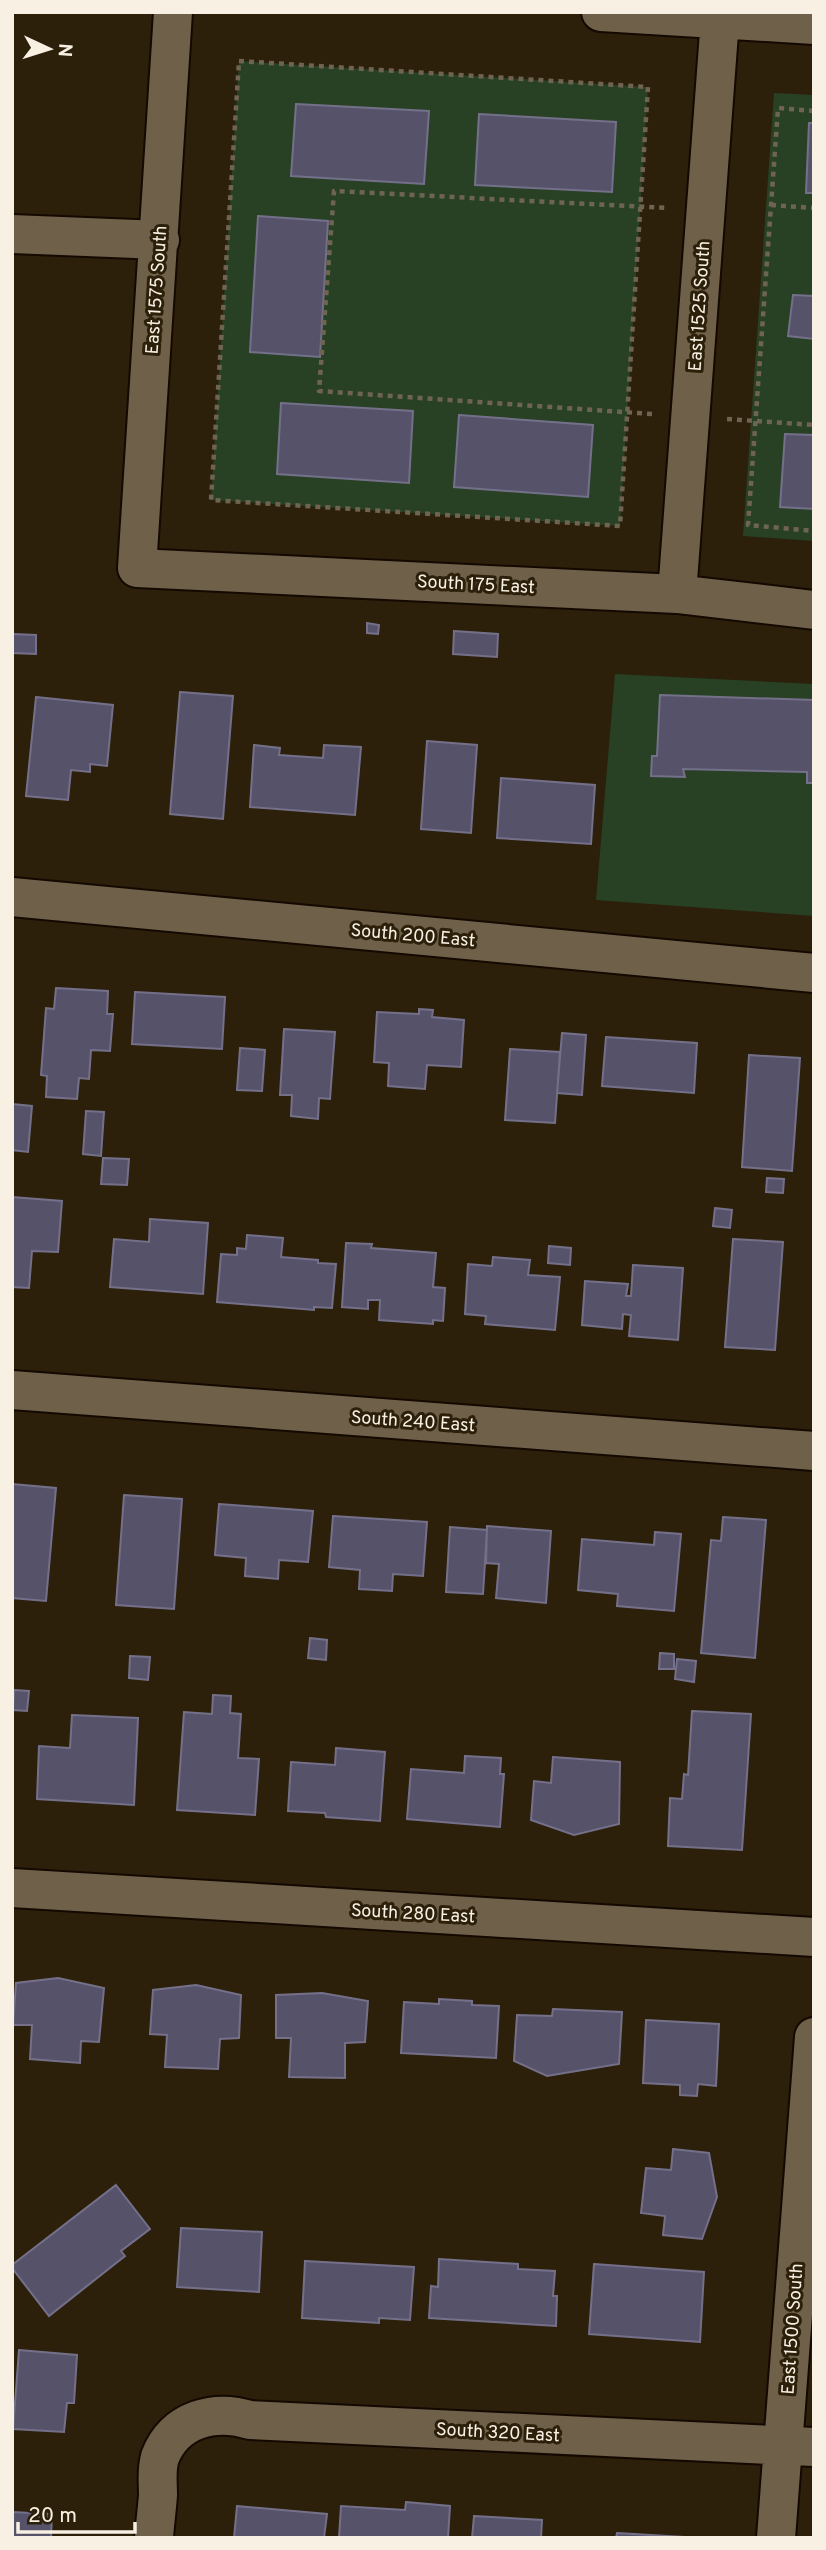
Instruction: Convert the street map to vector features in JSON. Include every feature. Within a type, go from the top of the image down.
[{"type":"street","name":"East 1575 South","points":[[137,568],[173,12]]},
{"type":"street","points":[[601,12],[814,25]]},
{"type":"street","name":"East 1525 South","points":[[677,594],[720,19]]},
{"type":"street","points":[[12,234],[160,240]]},
{"type":"street","name":"South 175 East","points":[[137,568],[677,594],[814,610]]},
{"type":"street","name":"South 200 East","points":[[12,897],[814,973]]},
{"type":"street","name":"South 240 East","points":[[12,1390],[814,1451]]},
{"type":"street","name":"South 280 East","points":[[12,1888],[814,1937]]},
{"type":"street","name":"East 1500 South","points":[[776,2538],[798,2446],[814,2037]]},
{"type":"street","name":"South 320 East","points":[[154,2538],[160,2457],[169,2442],[185,2426],[216,2414],[234,2415],[250,2420],[798,2446]]},
{"type":"path","points":[[239,61],[648,87],[627,412],[620,526],[211,500],[239,61]]},
{"type":"path","points":[[814,111],[778,108],[748,525],[814,531]]},
{"type":"path","points":[[706,210],[334,191],[319,391],[814,425]]},
{"type":"path","points":[[771,205],[814,208]]},
{"type":"green space","points":[[239,61],[648,87],[620,526],[211,500]]},
{"type":"green space","points":[[774,93],[814,95],[814,541],[743,536]]},
{"type":"green space","points":[[615,674],[814,684],[814,916],[596,900]]},
{"type":"building","points":[[296,104],[429,111],[424,184],[291,176]]},
{"type":"building","points":[[479,114],[616,122],[612,192],[475,185]]},
{"type":"building","points":[[809,123],[814,123],[814,193],[806,193]]},
{"type":"building","points":[[258,216],[328,221],[320,357],[250,352]]},
{"type":"building","points":[[793,295],[814,296],[814,339],[788,336]]},
{"type":"building","points":[[281,403],[413,411],[409,483],[277,474]]},
{"type":"building","points":[[459,415],[593,425],[588,497],[454,487]]},
{"type":"building","points":[[785,434],[814,435],[814,509],[780,507]]},
{"type":"building","points":[[367,623],[379,625],[378,634],[367,633]]},
{"type":"building","points":[[454,631],[498,634],[497,657],[453,654]]},
{"type":"building","points":[[13,634],[36,635],[36,654],[12,653]]},
{"type":"building","points":[[180,692],[233,696],[223,819],[170,814]]},
{"type":"building","points":[[660,695],[814,700],[814,783],[807,783],[807,772],[683,769],[685,777],[651,776],[652,756],[657,756]]},
{"type":"building","points":[[36,697],[113,705],[107,766],[90,764],[90,772],[71,770],[68,800],[26,796]]},
{"type":"building","points":[[427,741],[477,745],[471,833],[421,829]]},
{"type":"building","points":[[254,745],[280,748],[279,755],[323,758],[324,745],[361,747],[355,815],[250,807]]},
{"type":"building","points":[[501,778],[595,785],[591,844],[497,838]]},
{"type":"building","points":[[56,988],[108,991],[107,1014],[113,1014],[110,1051],[91,1050],[89,1079],[79,1078],[77,1099],[46,1097],[47,1076],[41,1075],[46,1008],[54,1009]]},
{"type":"building","points":[[135,992],[225,997],[222,1049],[132,1044]]},
{"type":"building","points":[[419,1009],[433,1010],[432,1017],[464,1020],[461,1067],[427,1065],[425,1089],[388,1086],[389,1063],[374,1062],[377,1012],[419,1014]]},
{"type":"building","points":[[284,1029],[335,1032],[330,1099],[319,1098],[318,1119],[291,1116],[292,1095],[280,1095]]},
{"type":"building","points":[[562,1033],[586,1035],[582,1095],[557,1093]]},
{"type":"building","points":[[606,1037],[697,1043],[694,1093],[602,1086]]},
{"type":"building","points":[[240,1048],[265,1050],[262,1091],[237,1090]]},
{"type":"building","points":[[510,1049],[560,1052],[555,1123],[505,1120]]},
{"type":"building","points":[[749,1055],[800,1058],[792,1171],[742,1167]]},
{"type":"building","points":[[12,1104],[32,1106],[28,1152],[12,1150]]},
{"type":"building","points":[[86,1111],[104,1112],[101,1156],[83,1154]]},
{"type":"building","points":[[103,1158],[129,1159],[127,1185],[101,1184]]},
{"type":"building","points":[[767,1178],[784,1179],[783,1193],[766,1192]]},
{"type":"building","points":[[12,1197],[62,1201],[58,1252],[32,1251],[29,1288],[12,1287]]},
{"type":"building","points":[[715,1208],[732,1210],[730,1228],[713,1226]]},
{"type":"building","points":[[150,1219],[208,1223],[203,1294],[110,1287],[114,1239],[149,1242]]},
{"type":"building","points":[[247,1235],[283,1238],[281,1257],[336,1264],[332,1308],[314,1307],[314,1310],[217,1302],[221,1254],[237,1255],[237,1248],[246,1249]]},
{"type":"building","points":[[733,1239],[783,1242],[775,1350],[725,1347]]},
{"type":"building","points":[[346,1243],[372,1244],[371,1248],[436,1253],[433,1287],[445,1288],[443,1321],[433,1320],[433,1324],[379,1320],[380,1300],[368,1300],[368,1309],[342,1307]]},
{"type":"building","points":[[549,1246],[571,1248],[570,1265],[548,1263]]},
{"type":"building","points":[[493,1257],[530,1260],[528,1275],[560,1277],[555,1330],[485,1324],[486,1316],[465,1314],[468,1264],[492,1266]]},
{"type":"building","points":[[633,1265],[683,1268],[678,1340],[629,1336],[631,1315],[623,1314],[622,1329],[582,1325],[585,1281],[628,1284],[626,1296],[631,1296]]},
{"type":"building","points":[[12,1484],[56,1488],[46,1601],[12,1598]]},
{"type":"building","points":[[124,1495],[182,1499],[174,1609],[116,1605]]},
{"type":"building","points":[[219,1504],[313,1511],[308,1562],[279,1560],[278,1579],[245,1576],[246,1558],[215,1555]]},
{"type":"building","points":[[333,1516],[427,1522],[423,1576],[393,1574],[392,1591],[359,1589],[360,1570],[329,1567]]},
{"type":"building","points":[[723,1517],[766,1520],[755,1658],[701,1653],[711,1540],[721,1541]]},
{"type":"building","points":[[487,1526],[551,1531],[546,1603],[496,1598],[499,1564],[486,1563]]},
{"type":"building","points":[[450,1527],[487,1530],[483,1594],[446,1592]]},
{"type":"building","points":[[655,1532],[681,1534],[674,1611],[617,1606],[618,1594],[578,1590],[582,1539],[654,1545]]},
{"type":"building","points":[[310,1638],[327,1640],[326,1660],[308,1658]]},
{"type":"building","points":[[660,1653],[674,1654],[674,1669],[659,1669]]},
{"type":"building","points":[[130,1656],[150,1657],[148,1680],[129,1678]]},
{"type":"building","points":[[677,1659],[696,1661],[694,1682],[675,1679]]},
{"type":"building","points":[[14,1690],[29,1691],[27,1711],[13,1710]]},
{"type":"building","points":[[213,1695],[231,1696],[230,1713],[241,1714],[238,1758],[259,1759],[255,1815],[177,1810],[184,1712],[212,1714]]},
{"type":"building","points":[[692,1711],[751,1714],[742,1850],[668,1846],[670,1798],[682,1799],[684,1774],[688,1775]]},
{"type":"building","points":[[72,1715],[138,1718],[134,1805],[37,1799],[39,1746],[70,1748]]},
{"type":"building","points":[[336,1748],[385,1752],[380,1821],[288,1811],[291,1762],[335,1765]]},
{"type":"building","points":[[465,1756],[501,1758],[500,1774],[504,1774],[500,1827],[407,1819],[411,1769],[464,1773]]},
{"type":"building","points":[[553,1757],[620,1762],[619,1824],[574,1835],[531,1820],[534,1781],[551,1783]]},
{"type":"building","points":[[58,1978],[104,1988],[99,2042],[81,2041],[80,2063],[30,2059],[32,2025],[13,2025],[16,1983]]},
{"type":"building","points":[[196,1985],[241,1995],[239,2038],[220,2039],[218,2069],[165,2067],[167,2035],[150,2034],[153,1990]]},
{"type":"building","points":[[322,1993],[368,2001],[365,2042],[345,2043],[345,2078],[289,2077],[291,2038],[276,2038],[276,1995]]},
{"type":"building","points":[[439,1999],[472,2001],[472,2005],[499,2006],[496,2058],[401,2053],[404,2002],[439,2004]]},
{"type":"building","points":[[553,2009],[622,2012],[619,2064],[547,2076],[514,2061],[517,2015],[552,2016]]},
{"type":"building","points":[[646,2020],[719,2024],[716,2086],[698,2084],[697,2096],[680,2095],[680,2085],[643,2083]]},
{"type":"building","points":[[673,2149],[709,2153],[717,2197],[702,2239],[663,2235],[665,2216],[641,2213],[646,2168],[671,2170]]},
{"type":"building","points":[[116,2185],[150,2229],[121,2251],[125,2256],[49,2316],[12,2265]]},
{"type":"building","points":[[181,2228],[262,2232],[259,2292],[177,2287]]},
{"type":"building","points":[[439,2259],[518,2264],[518,2269],[555,2271],[553,2296],[557,2296],[556,2326],[429,2318],[431,2286],[438,2287]]},
{"type":"building","points":[[305,2261],[414,2267],[410,2320],[379,2318],[379,2323],[302,2318]]},
{"type":"building","points":[[594,2264],[704,2272],[700,2342],[589,2334]]},
{"type":"building","points":[[19,2350],[77,2355],[74,2403],[67,2403],[64,2432],[13,2429]]},
{"type":"building","points":[[406,2502],[450,2506],[448,2538],[339,2538],[341,2506],[405,2510]]},
{"type":"building","points":[[237,2506],[327,2514],[324,2538],[234,2538]]},
{"type":"building","points":[[12,2512],[52,2514],[51,2538],[12,2538]]},
{"type":"building","points":[[474,2516],[542,2520],[541,2538],[472,2538]]},
{"type":"building","points":[[617,2533],[684,2537],[684,2538],[616,2538]]}]
